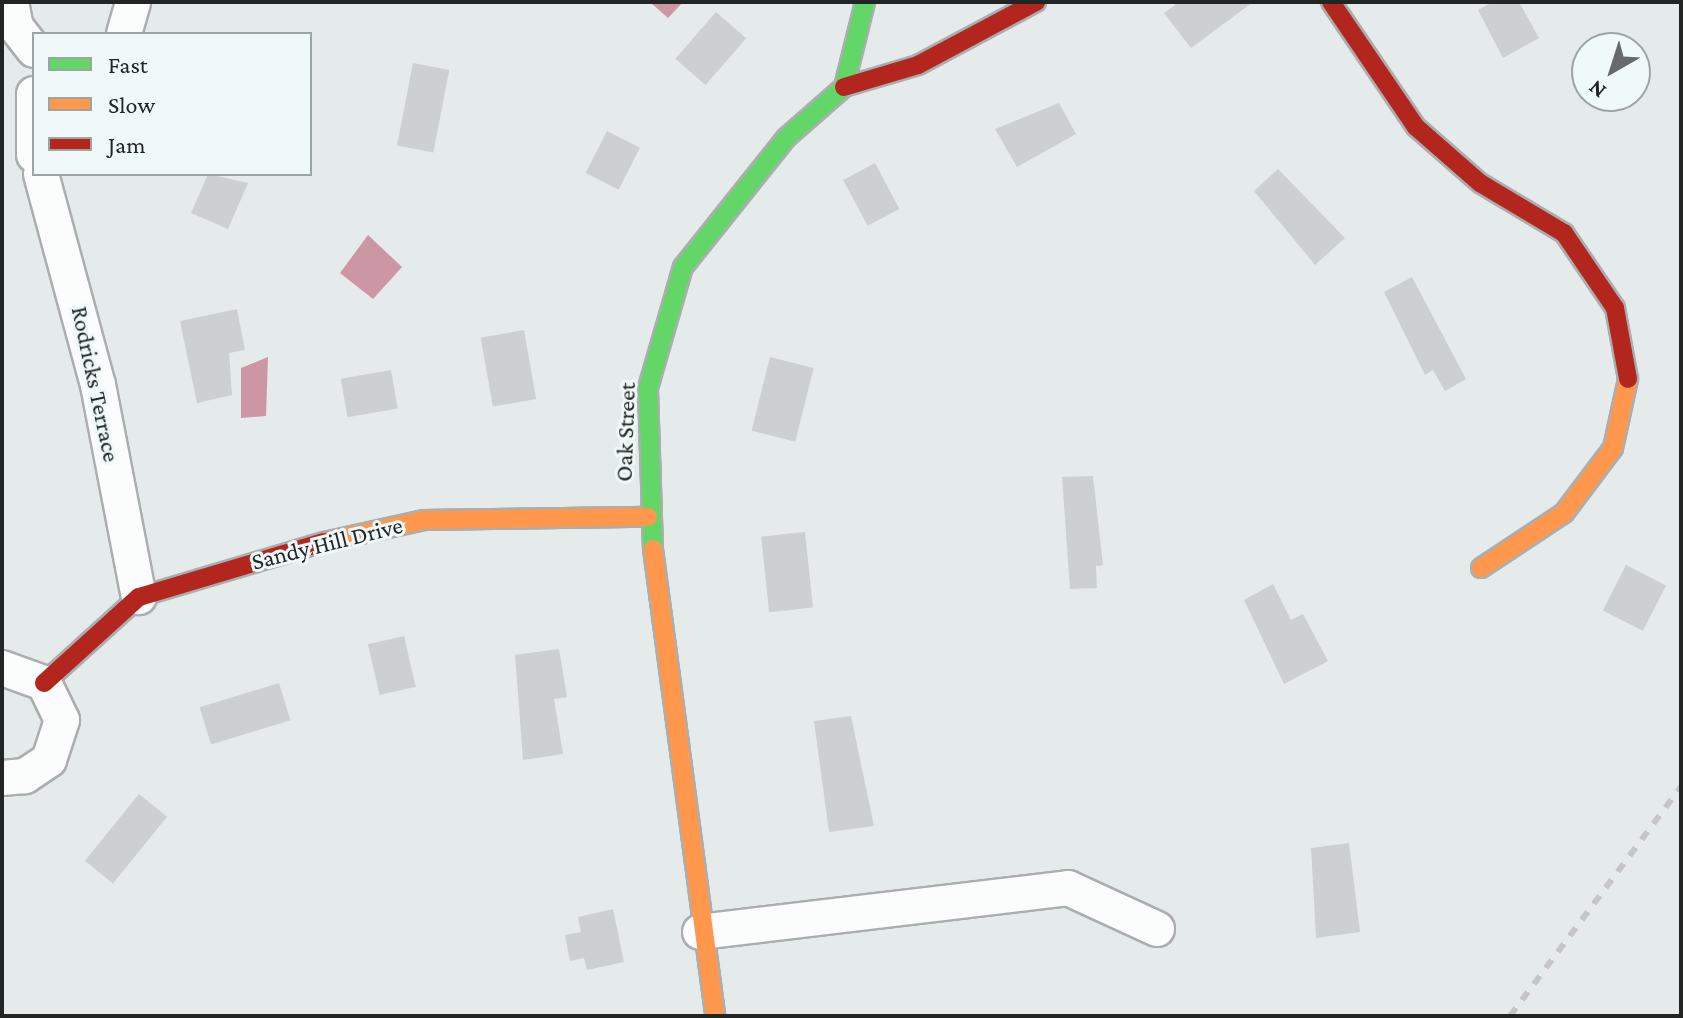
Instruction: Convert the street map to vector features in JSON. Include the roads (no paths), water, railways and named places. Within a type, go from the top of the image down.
[{"type":"street","points":[[11,2],[16,27],[32,47]]},
{"type":"street","points":[[125,32],[133,2]]},
{"type":"street","points":[[844,87],[865,2]]},
{"type":"street","points":[[844,87],[918,65],[1036,2]]},
{"type":"street","points":[[1331,2],[1416,127],[1480,183],[1564,233],[1615,308],[1628,382],[1613,448],[1564,513],[1481,568]]},
{"type":"street","name":"Oak Street","points":[[715,1016],[700,932],[648,517],[648,388],[683,267],[786,138],[844,87]]},
{"type":"street","name":"Rodricks Terrace","points":[[42,176],[95,372],[139,597]]},
{"type":"street","name":"Sandy Hill Drive","points":[[44,683],[139,597],[386,526],[648,517]]},
{"type":"street","points":[[2,668],[44,683],[60,706],[57,749],[38,770],[2,778]]},
{"type":"street","points":[[700,932],[1068,888],[1157,929]]},
{"type":"railway","points":[[1510,1016],[1681,787]]}]
